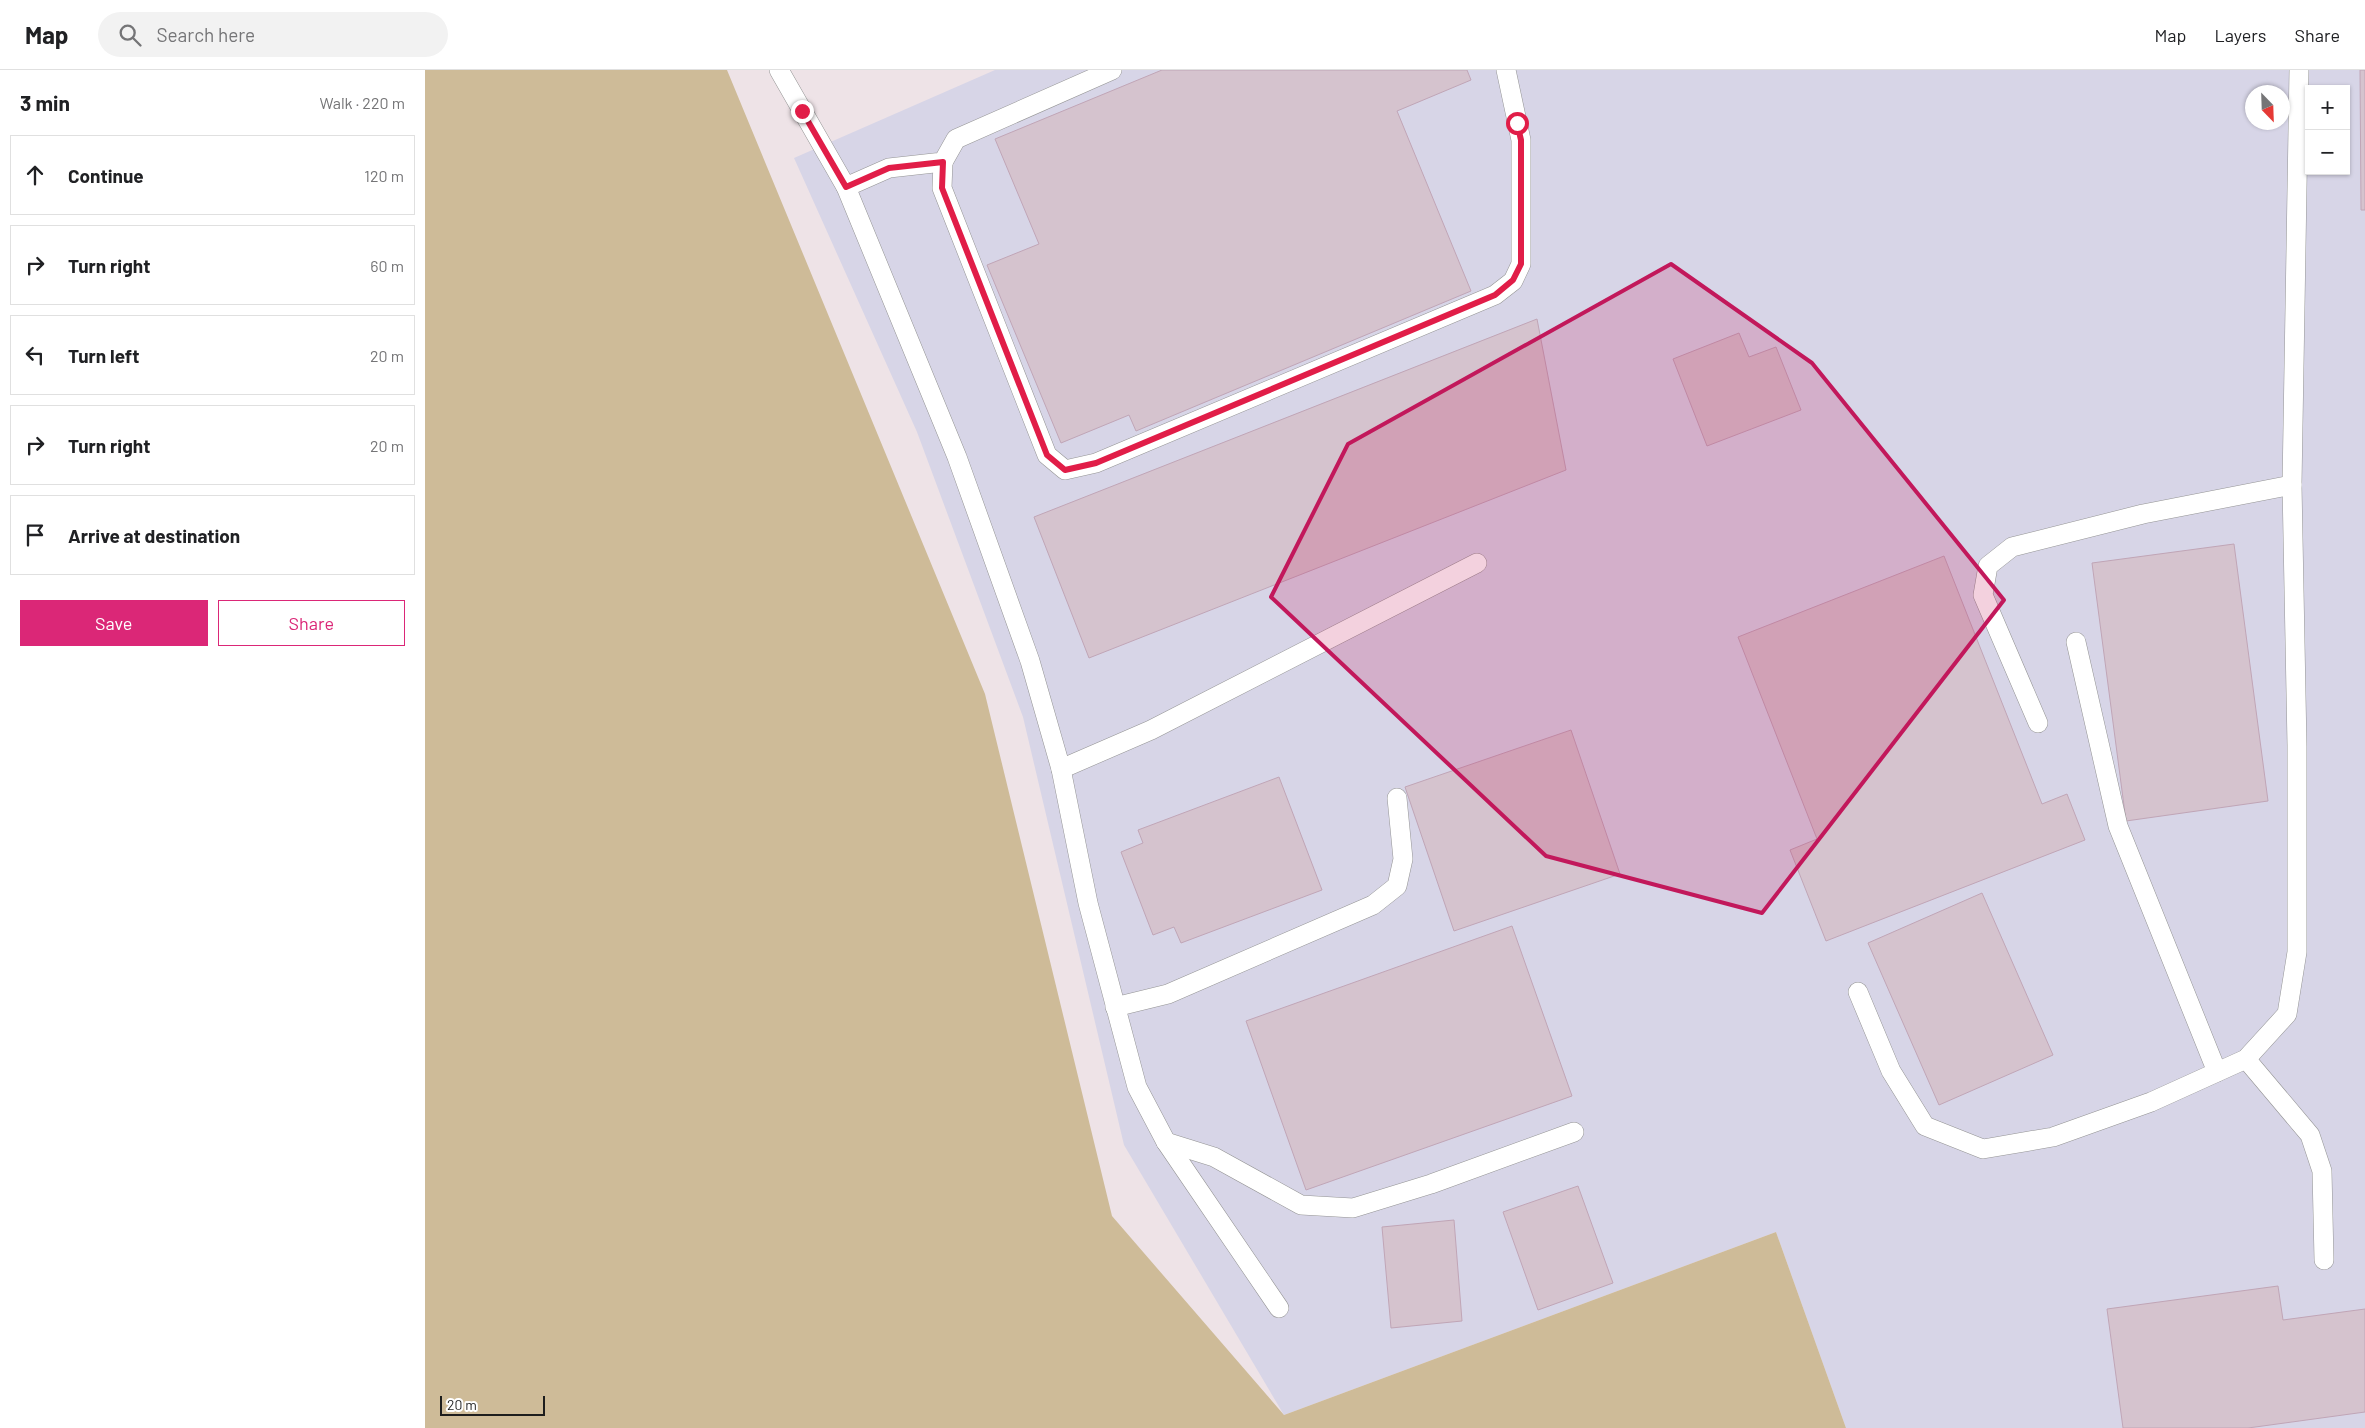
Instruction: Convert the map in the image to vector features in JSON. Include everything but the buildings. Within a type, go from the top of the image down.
[{"type":"lane","points":[[779,70],[846,187],[957,457],[1030,661],[1061,769],[1089,904],[1137,1086],[1166,1142],[1279,1308]]},
{"type":"lane","points":[[1112,70],[956,139],[943,162],[942,188],[1047,455],[1065,470],[1096,463],[1495,295],[1513,280],[1521,264],[1521,140],[1506,70]]},
{"type":"lane","points":[[1857,992],[1891,1071],[1925,1126],[1983,1149],[2053,1137],[2151,1102],[2246,1059],[2287,1014],[2297,952],[2297,746],[2292,485],[2299,70]]},
{"type":"lane","points":[[846,187],[889,168],[943,162]]},
{"type":"lane","points":[[2038,723],[1983,596],[1988,566],[2012,547],[2143,514],[2292,485]]},
{"type":"lane","points":[[1061,769],[1151,730],[1477,563]]},
{"type":"lane","points":[[2076,642],[2118,826],[2217,1072]]},
{"type":"lane","points":[[1115,1008],[1167,994],[1373,905],[1397,886],[1403,858],[1397,798]]},
{"type":"lane","points":[[2246,1059],[2310,1135],[2322,1171],[2324,1260]]},
{"type":"lane","points":[[1166,1142],[1214,1157],[1301,1205],[1353,1208],[1431,1184],[1574,1132]]},
{"type":"highlighted area","points":[[1671,264],[1812,363],[2004,600],[1762,913],[1546,856],[1271,597],[1348,444]]},
{"type":"shaded area","points":[[425,70],[727,70],[985,694],[1112,1216],[1284,1415],[1776,1232],[1846,1428],[425,1428]]},
{"type":"shaded area","points":[[995,70],[2365,70],[2365,1428],[1846,1428],[1776,1232],[1284,1415],[1124,1145],[1023,717],[917,432],[794,158]]},
{"type":"route","points":[[802,111],[846,187],[889,168],[943,162],[942,188],[1047,455],[1065,470],[1096,463],[1495,295],[1513,280],[1521,264],[1521,140],[1517,123]]}]
